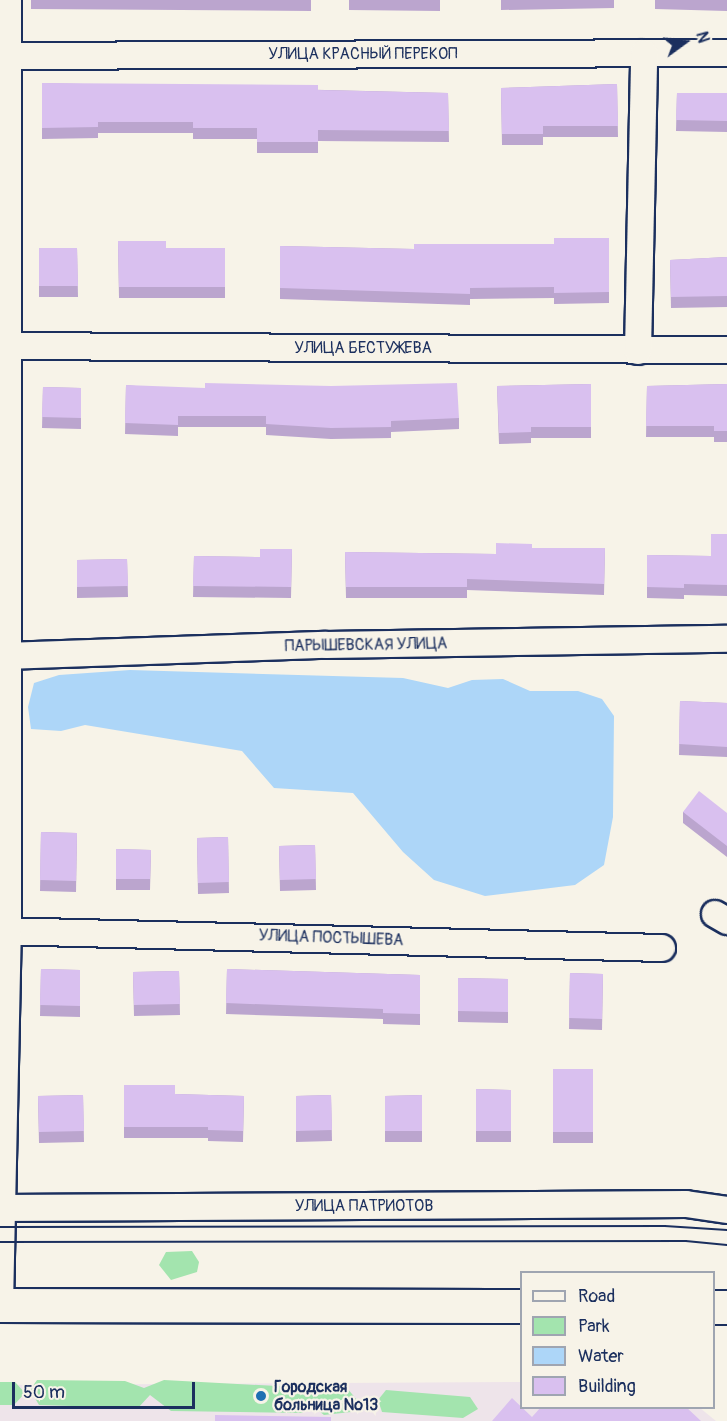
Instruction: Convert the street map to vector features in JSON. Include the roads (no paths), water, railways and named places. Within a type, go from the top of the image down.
[{"type":"main road","points":[[0,1305],[520,1306]]},
{"type":"street","points":[[0,1305],[5,656],[4,56],[9,0]]},
{"type":"street","points":[[638,351],[644,53]]},
{"type":"street","name":"УЛИЦА КРАСНЫЙ ПЕРЕКОП","points":[[4,56],[727,53]]},
{"type":"street","name":"УЛИЦА БЕСТУЖЕВА","points":[[4,346],[727,350]]},
{"type":"street","name":"ПАРЫШЕВСКАЯ УЛИЦА","points":[[5,656],[326,645],[727,639]]},
{"type":"street","name":"УЛИЦА ПОСТЫШЕВА","points":[[4,931],[662,948]]},
{"type":"street","name":"УЛИЦА ПАТРИОТОВ","points":[[1,1208],[686,1204],[727,1210]]},
{"type":"water","points":[[130,670],[403,678],[448,688],[472,680],[503,679],[530,691],[578,691],[602,699],[614,716],[613,817],[604,865],[575,885],[485,896],[434,880],[403,852],[353,793],[274,788],[242,751],[85,725],[61,731],[31,729],[28,707],[34,683],[59,675]]},
{"type":"tram line","points":[[0,1227],[665,1226],[727,1230]]},
{"type":"tram line","points":[[0,1242],[686,1241],[727,1245]]},
{"type":"place","name":"Городская больница №13","points":[[261,1396]]}]
